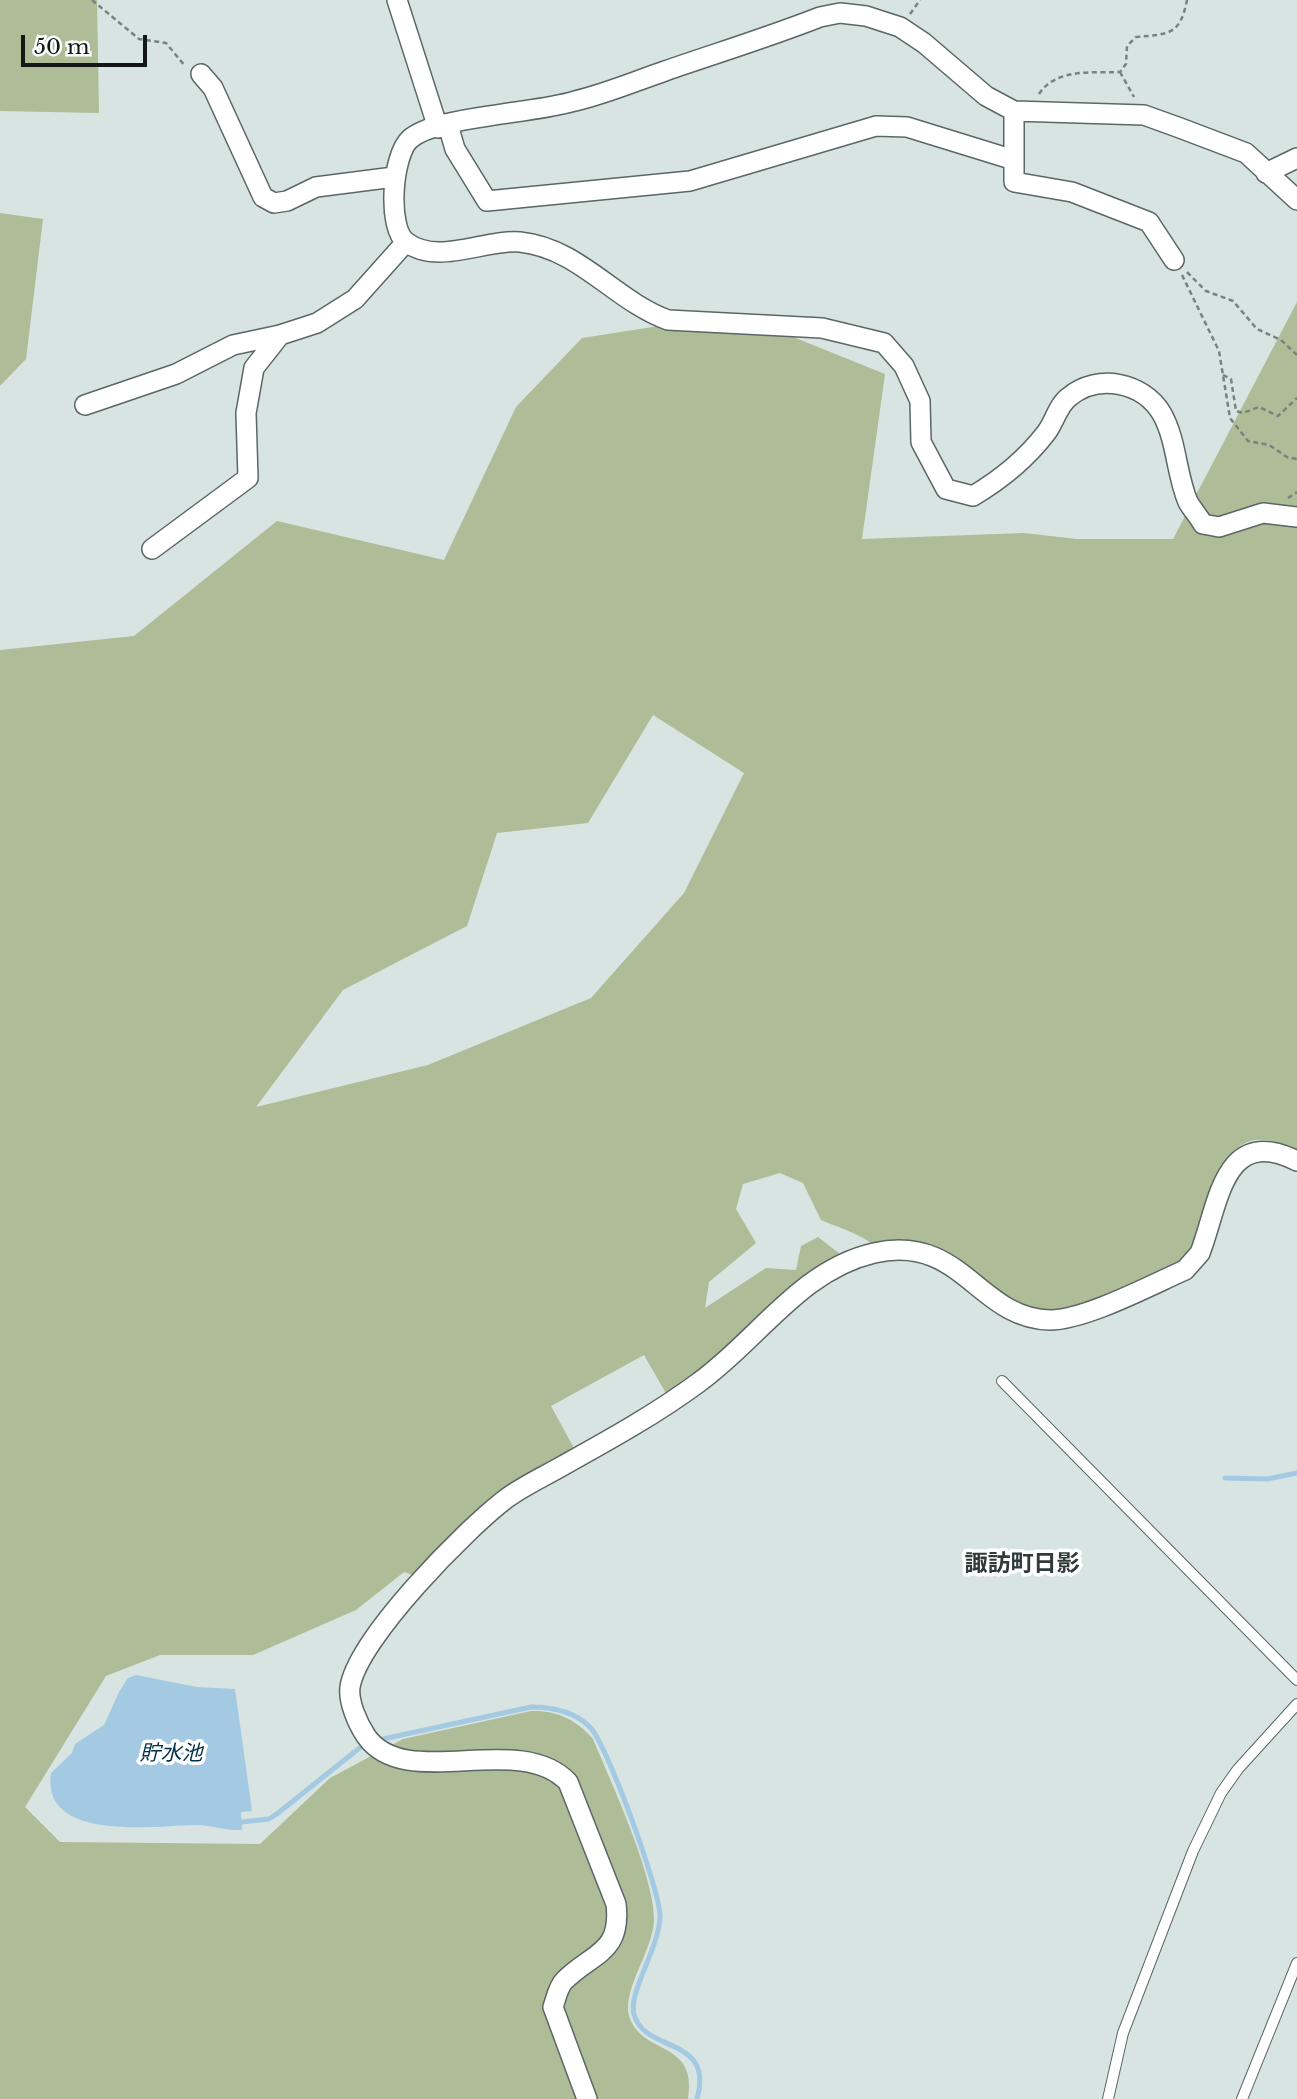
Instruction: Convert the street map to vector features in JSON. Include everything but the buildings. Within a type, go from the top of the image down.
[{"type":"street","points":[[397,0],[443,126],[487,201],[690,181],[876,127],[907,127],[1014,160]]},
{"type":"street","points":[[1297,200],[1246,153],[1144,115],[1021,111],[986,96],[924,43],[900,27],[837,6],[820,17],[575,102],[443,126],[410,139],[401,151],[394,177],[396,230],[406,242],[422,250],[449,253],[475,245],[519,242],[550,248],[568,257],[648,313],[668,320],[822,328],[884,343],[904,366],[920,401],[921,442],[946,489],[973,496],[1000,480],[1046,433],[1068,397],[1091,386],[1119,383],[1142,393],[1161,413],[1172,440],[1188,502],[1203,524],[1219,527],[1263,513],[1297,517]]},
{"type":"street","points":[[201,74],[213,88],[263,197],[274,203],[288,201],[316,187],[394,177]]},
{"type":"street","points":[[1021,111],[1014,181],[1022,185],[1072,192],[1149,222],[1174,260]]},
{"type":"street","points":[[1266,173],[1297,158]]},
{"type":"street","points":[[85,405],[176,374],[233,345],[280,335],[317,323],[355,299],[406,242]]},
{"type":"street","points":[[152,549],[248,478],[246,413],[254,368],[280,335]]},
{"type":"street","points":[[587,2099],[553,2007],[562,1983],[597,1958],[611,1941],[618,1924],[616,1904],[568,1782],[559,1772],[530,1762],[411,1760],[392,1755],[369,1741],[351,1702],[350,1691],[356,1672],[395,1610],[444,1556],[510,1496],[702,1381],[825,1271],[875,1252],[914,1250],[933,1254],[949,1263],[1005,1307],[1020,1314],[1054,1320],[1075,1316],[1185,1270],[1193,1264],[1200,1253],[1225,1180],[1246,1154],[1266,1149],[1297,1161]]},
{"type":"lane","points":[[1002,1381],[1297,1680]]},
{"type":"lane","points":[[1108,2099],[1123,2033],[1205,1828],[1238,1769],[1297,1704]]},
{"type":"lane","points":[[1242,2099],[1297,1963]]},
{"type":"path","points":[[92,0],[139,39],[166,43],[180,56],[184,65],[201,74]]},
{"type":"path","points":[[1120,72],[1126,64],[1127,46],[1136,37],[1163,35],[1176,30],[1183,19],[1187,0]]},
{"type":"path","points":[[1021,111],[1044,86],[1064,74],[1120,72]]},
{"type":"path","points":[[1120,72],[1144,115]]},
{"type":"path","points":[[1174,260],[1206,290],[1233,301],[1257,329],[1281,341],[1297,355]]},
{"type":"path","points":[[1174,260],[1219,351],[1230,418],[1248,440],[1269,445],[1287,457],[1297,459]]},
{"type":"path","points":[[1223,375],[1231,379],[1236,411],[1243,414],[1259,407],[1279,416],[1297,398]]},
{"type":"green space","points":[[0,0],[97,0],[99,113],[0,111]]},
{"type":"green space","points":[[0,213],[43,219],[26,359],[0,386]]},
{"type":"green space","points":[[1297,302],[1297,1151],[1265,1140],[1243,1144],[1228,1159],[1217,1181],[1200,1232],[1189,1253],[1173,1267],[1114,1295],[1071,1309],[1050,1312],[1029,1310],[1010,1302],[962,1262],[946,1253],[874,1246],[854,1233],[821,1220],[803,1183],[780,1173],[743,1184],[736,1209],[756,1243],[709,1282],[705,1308],[766,1268],[796,1270],[801,1246],[818,1237],[840,1254],[817,1267],[721,1356],[667,1395],[644,1355],[551,1406],[575,1450],[416,1576],[404,1572],[356,1610],[253,1655],[160,1655],[106,1676],[25,1807],[60,1842],[260,1844],[330,1778],[403,1739],[531,1711],[549,1712],[565,1718],[580,1726],[593,1739],[631,1830],[652,1902],[652,1932],[630,1994],[629,2016],[635,2029],[677,2057],[685,2066],[689,2080],[688,2099],[0,2099],[0,650],[134,636],[277,521],[444,560],[516,407],[582,338],[736,314],[885,374],[862,539],[1024,533],[1077,539],[1173,539]],"holes":[[[653,715],[744,773],[684,893],[591,998],[428,1065],[256,1107],[343,990],[467,926],[497,833],[588,823]]]},
{"type":"water","name":"貯水池","points":[[136,1675],[197,1687],[235,1689],[252,1811],[241,1812],[242,1830],[195,1825],[104,1825],[81,1820],[63,1810],[53,1795],[51,1773],[72,1753],[75,1744],[104,1725],[119,1692],[128,1678]]},
{"type":"waterway","points":[[1225,1478],[1267,1479],[1297,1473]]},
{"type":"waterway","points":[[383,1739],[531,1707],[563,1711],[590,1727],[620,1788],[658,1903],[658,1929],[635,1994],[634,2014],[640,2027],[688,2055],[696,2064],[700,2079],[697,2099]]},
{"type":"waterway","points":[[242,1822],[269,1819],[362,1746]]},
{"type":"district","name":"諏訪町日影","points":[[1022,1565]]}]
